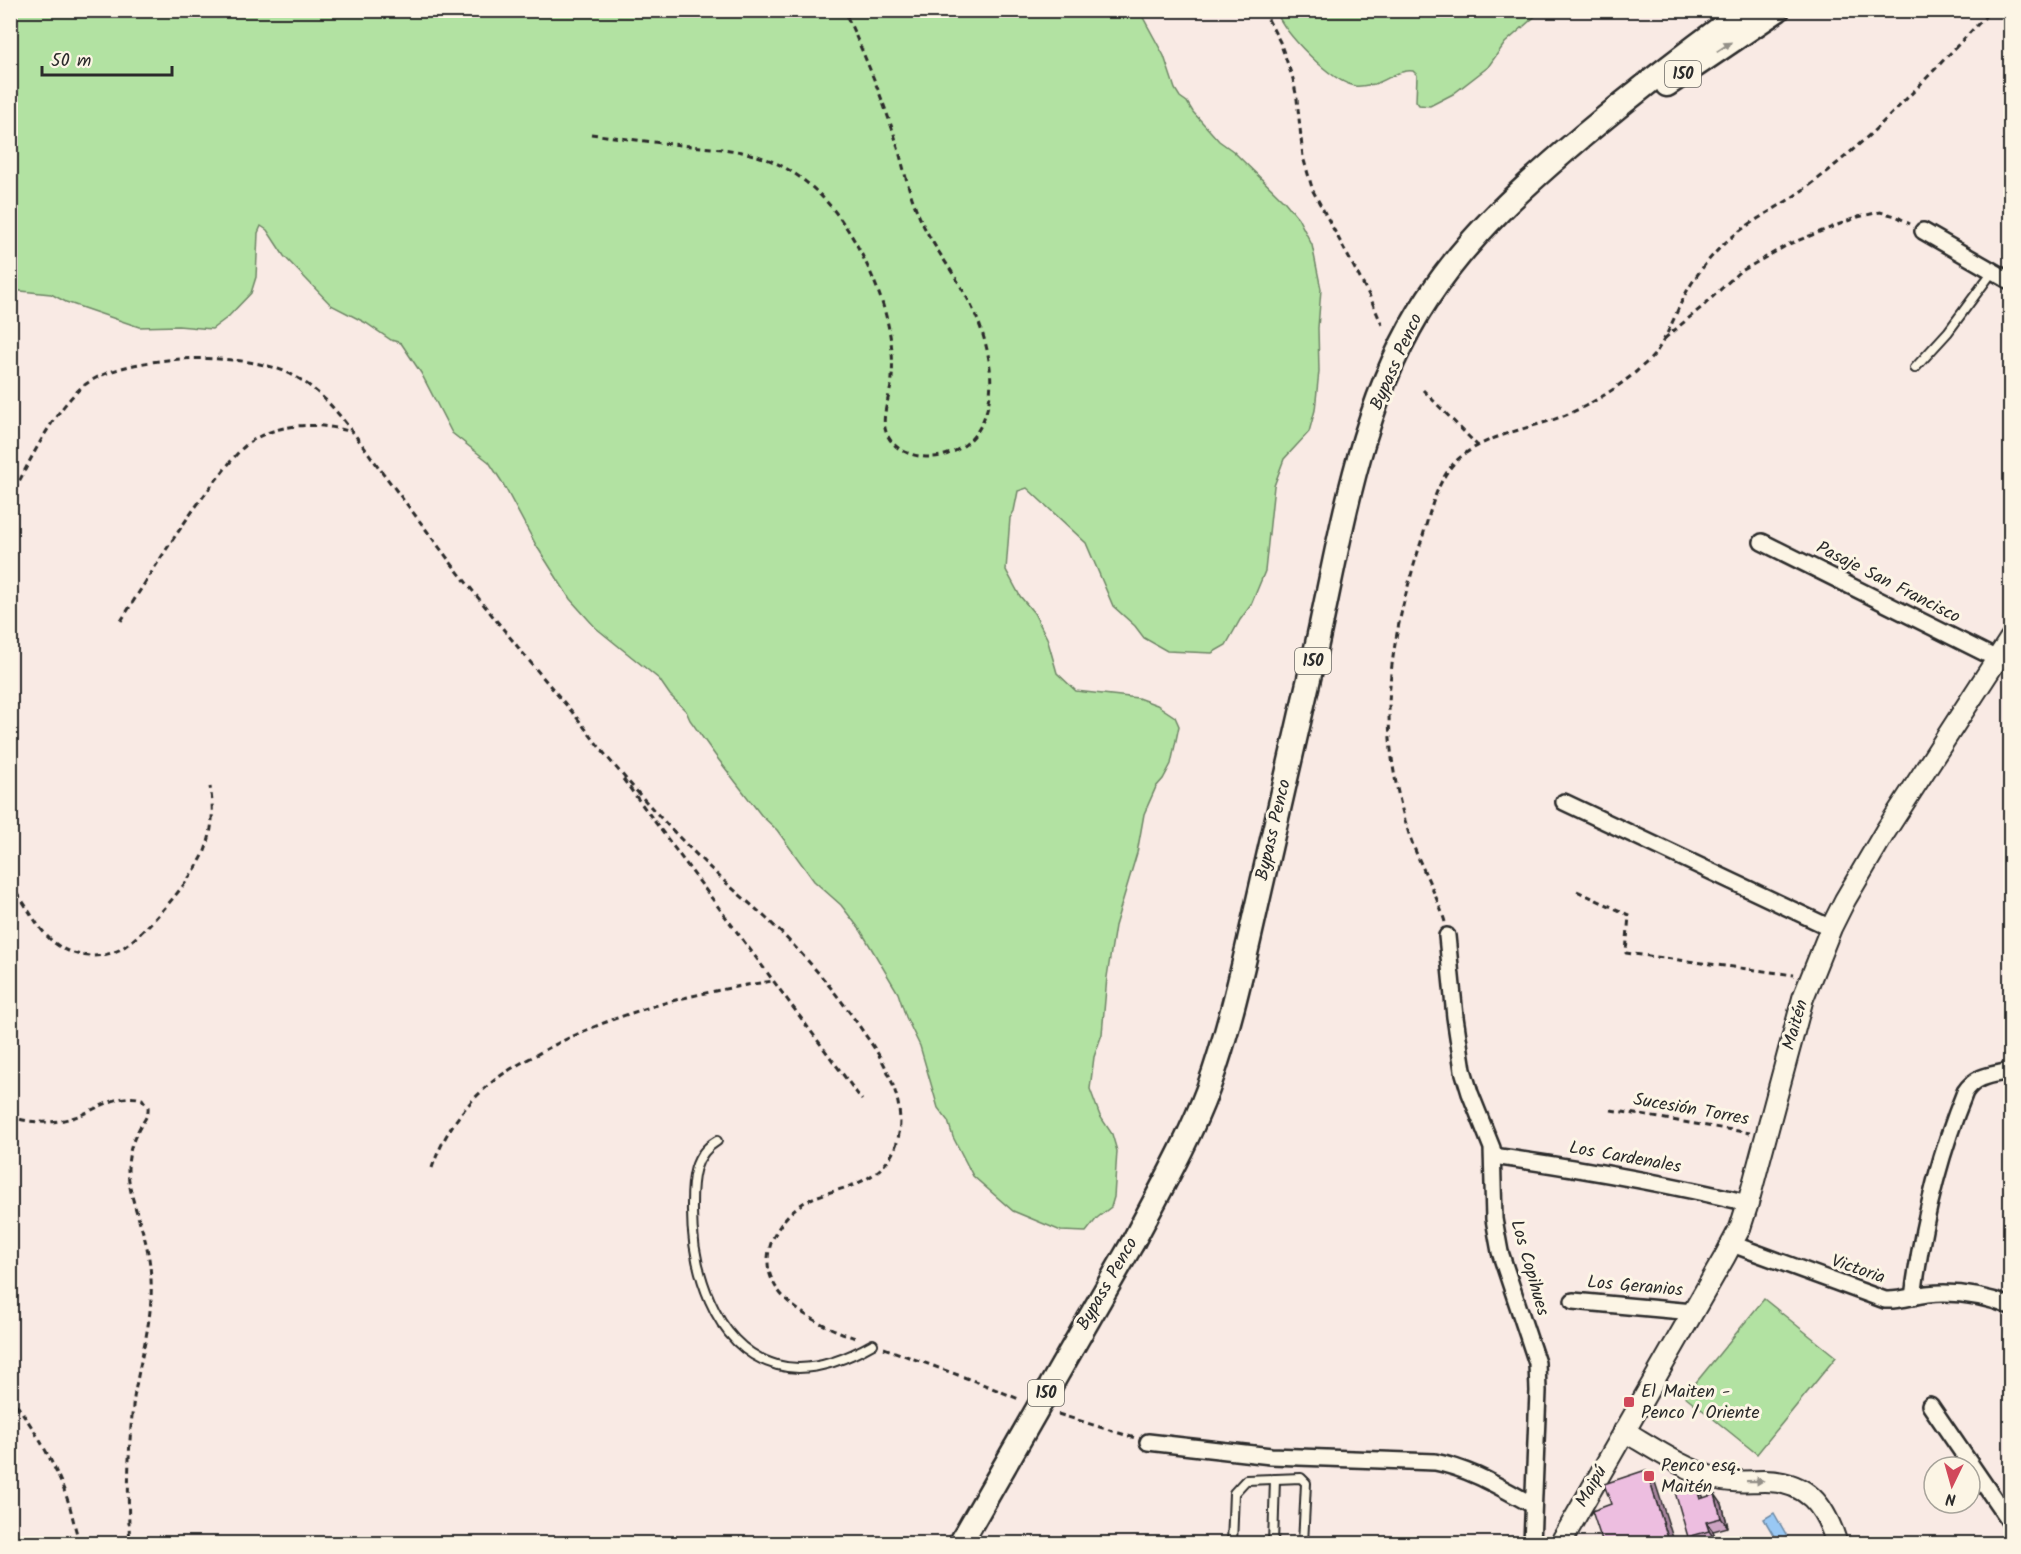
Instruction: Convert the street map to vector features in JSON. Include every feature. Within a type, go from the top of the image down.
[{"type":"main road","name":"Bypass Penco","points":[[1586,134],[1632,108],[1778,10]]},
{"type":"main road","name":"Bypass Penco","points":[[960,1544],[1133,1242],[1189,1135],[1207,1092],[1238,988],[1340,531],[1365,441],[1386,381],[1408,332],[1425,302],[1454,260],[1490,220],[1636,91],[1741,13]]},
{"type":"main road","name":"Maitén","points":[[1624,1431],[1732,1244],[1748,1203],[1810,977],[1831,928],[1885,832],[2010,639]]},
{"type":"main road","name":"Maipú","points":[[1560,1544],[1624,1431]]},
{"type":"main road","points":[[1624,1431],[1665,1455],[1715,1478],[1727,1481],[1781,1482],[1802,1489],[1822,1509],[1837,1544]]},
{"type":"street","points":[[1923,231],[2010,281]]},
{"type":"street","name":"Pasaje San Francisco","points":[[1762,542],[1997,659]]},
{"type":"street","points":[[1564,802],[1831,928]]},
{"type":"street","name":"Los Copihues","points":[[1447,936],[1463,1070],[1470,1093],[1490,1139],[1493,1156],[1496,1235],[1537,1363],[1532,1544]]},
{"type":"street","points":[[1913,1297],[1923,1225],[1965,1092],[1979,1078],[2010,1071]]},
{"type":"street","name":"Los Cardenales","points":[[1493,1156],[1608,1173],[1748,1203]]},
{"type":"street","name":"Victoria","points":[[1732,1244],[1876,1298],[1894,1300],[1936,1293],[1958,1293],[1982,1297],[2010,1306]]},
{"type":"street","name":"Los Geranios","points":[[1573,1301],[1693,1312]]},
{"type":"street","points":[[1930,1405],[2010,1522]]},
{"type":"street","points":[[1148,1442],[1271,1456],[1436,1462],[1474,1474],[1533,1505]]},
{"type":"lane","points":[[1915,368],[1948,332],[1994,270]]},
{"type":"lane","points":[[717,1141],[701,1155],[694,1171],[692,1233],[698,1269],[704,1287],[711,1304],[730,1333],[764,1360],[791,1368],[822,1365],[840,1360],[873,1344]]},
{"type":"lane","points":[[1232,1544],[1234,1493],[1238,1487],[1246,1480],[1301,1478],[1306,1483],[1303,1544]]},
{"type":"lane","points":[[1273,1544],[1275,1479]]},
{"type":"path","points":[[591,134],[753,154],[781,165],[814,189],[829,204],[845,226],[863,257],[881,297],[892,342],[893,363],[883,420],[886,435],[897,446],[913,454],[934,457],[952,453],[968,443],[985,416],[990,388],[990,371],[985,345],[966,295],[933,245],[916,210],[879,92],[844,10]]},
{"type":"path","points":[[1263,10],[1280,42],[1293,79],[1303,157],[1313,191],[1370,297],[1382,325]]},
{"type":"path","points":[[1447,936],[1441,910],[1418,859],[1401,806],[1391,750],[1389,694],[1391,663],[1398,622],[1428,517],[1449,470],[1467,452],[1478,446],[1558,418],[1595,401],[1636,371],[1655,354],[1697,276],[1722,245],[1836,164],[1881,122],[1984,18],[1989,10]]},
{"type":"path","points":[[1662,340],[1738,273],[1790,244],[1858,217],[1880,212],[1896,216],[1923,231]]},
{"type":"path","points":[[10,499],[40,444],[74,395],[101,375],[120,367],[181,359],[205,359],[268,366],[284,371],[312,388],[354,433],[470,588],[610,761],[862,1100]]},
{"type":"path","points":[[1423,390],[1478,446]]},
{"type":"path","points":[[121,621],[190,515],[245,447],[268,433],[299,426],[327,426],[354,433]]},
{"type":"path","points":[[610,761],[685,843],[766,918],[812,965],[854,1018],[882,1061],[898,1102],[900,1126],[898,1141],[891,1158],[878,1172],[860,1183],[822,1194],[802,1203],[781,1225],[768,1254],[770,1275],[775,1285],[794,1307],[822,1324],[1030,1404]]},
{"type":"path","points":[[10,885],[49,939],[67,951],[77,955],[99,956],[120,949],[138,936],[165,908],[198,866],[212,827],[213,800],[210,788]]},
{"type":"path","points":[[1576,891],[1629,915],[1626,953],[1810,977]]},
{"type":"path","points":[[432,1168],[449,1130],[470,1102],[496,1079],[544,1050],[599,1025],[661,1003],[773,981]]},
{"type":"path","points":[[10,1116],[31,1121],[60,1121],[75,1118],[110,1102],[133,1098],[142,1099],[148,1107],[147,1117],[132,1143],[129,1163],[129,1187],[149,1257],[151,1298],[135,1390],[130,1437],[130,1544]]},
{"type":"path","name":"Sucesión Torres","points":[[1611,1110],[1766,1136]]},
{"type":"path","points":[[10,1396],[24,1414],[47,1453],[63,1489],[80,1544]]},
{"type":"path","points":[[1051,1412],[1148,1442]]},
{"type":"green space","points":[[1276,10],[1541,11],[1505,43],[1488,67],[1453,94],[1430,106],[1419,105],[1416,101],[1417,75],[1413,71],[1397,73],[1374,84],[1360,86],[1345,82],[1333,75],[1298,44]]},
{"type":"green space","points":[[10,11],[1140,12],[1164,56],[1180,97],[1187,102],[1219,141],[1233,151],[1285,202],[1298,218],[1312,245],[1321,289],[1318,328],[1319,371],[1315,410],[1309,432],[1284,459],[1274,486],[1265,571],[1251,605],[1226,645],[1212,653],[1167,651],[1144,638],[1135,626],[1113,606],[1086,543],[1027,488],[1018,491],[1014,511],[1010,518],[1006,570],[1047,638],[1057,673],[1076,691],[1138,698],[1157,705],[1175,717],[1179,726],[1171,764],[1156,787],[1144,814],[1137,853],[1115,926],[1107,977],[1102,1034],[1094,1057],[1090,1089],[1100,1116],[1112,1134],[1117,1151],[1114,1197],[1111,1207],[1097,1218],[1086,1232],[1061,1231],[1013,1211],[973,1176],[953,1137],[948,1121],[938,1108],[920,1046],[906,1017],[898,993],[861,931],[841,905],[814,881],[777,830],[761,815],[715,755],[686,711],[670,695],[659,679],[596,628],[570,599],[489,462],[452,433],[421,373],[401,343],[391,340],[366,323],[331,305],[284,256],[267,230],[261,226],[258,233],[256,277],[251,293],[228,317],[212,329],[178,326],[139,327],[66,302],[51,294],[11,290]]},
{"type":"green space","points":[[1764,1299],[1836,1357],[1757,1454],[1685,1396]]},
{"type":"water","points":[[1774,1513],[1791,1543],[1778,1543],[1764,1519]]},
{"type":"building","points":[[1646,1470],[1670,1544],[1603,1544],[1592,1511],[1611,1504],[1604,1484]]},
{"type":"building","points":[[1696,1486],[1700,1499],[1715,1494],[1721,1518],[1706,1522],[1709,1531],[1688,1537],[1675,1492]]},
{"type":"place","name":"El Maiten - Penco / Oriente","points":[[1629,1402]]},
{"type":"place","name":"Penco esq. Maitén","points":[[1649,1476]]}]
